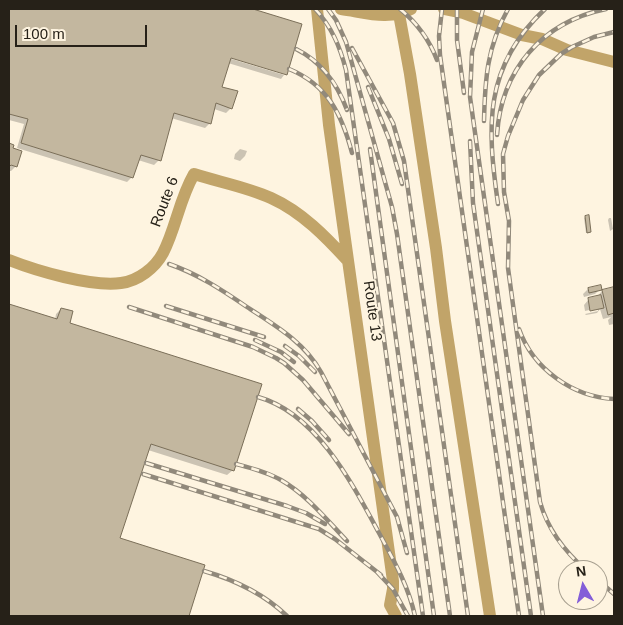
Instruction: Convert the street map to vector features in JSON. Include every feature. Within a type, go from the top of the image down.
[{"type":"street","name":"Route 13","points":[[317,9],[325,100],[393,582],[390,604],[396,616]]},
{"type":"street","points":[[341,9],[388,16],[405,11],[410,74],[490,616]]},
{"type":"street","points":[[444,9],[463,13],[522,35],[542,39],[567,50],[614,62]]},
{"type":"street","name":"Route 6","points":[[9,260],[86,281],[110,283],[132,280],[151,268],[162,254],[178,208],[194,174],[256,192],[283,205],[310,223],[348,261]]},
{"type":"building","points":[[9,9],[253,9],[302,24],[287,75],[231,58],[222,87],[238,91],[232,109],[216,103],[211,124],[174,113],[161,161],[141,155],[133,178],[21,143],[28,119],[9,114]]},
{"type":"building","points":[[9,143],[14,145],[13,148],[22,151],[17,167],[11,165],[9,167]]},
{"type":"building","points":[[589,215],[591,232],[587,233],[585,216]]},
{"type":"building","points":[[601,285],[602,290],[589,293],[588,288]]},
{"type":"building","points":[[614,287],[614,313],[608,315],[602,290]]},
{"type":"building","points":[[601,295],[604,308],[590,311],[588,298]]},
{"type":"building","points":[[9,304],[57,319],[61,308],[73,311],[70,323],[262,384],[234,471],[151,444],[120,538],[205,565],[189,616],[9,616]]},
{"type":"railway","points":[[315,9],[335,38],[346,70],[423,616]]},
{"type":"railway","points":[[328,9],[336,20],[346,42],[392,207],[450,616]]},
{"type":"railway","points":[[400,9],[422,32],[437,60]]},
{"type":"railway","points":[[442,9],[439,36],[440,55],[519,616]]},
{"type":"railway","points":[[457,9],[457,40],[464,93]]},
{"type":"railway","points":[[483,9],[472,52],[470,97],[543,616]]},
{"type":"railway","points":[[484,121],[488,64],[491,50],[508,9]]},
{"type":"railway","points":[[498,204],[492,149],[494,99],[500,76],[510,53],[525,31],[545,9]]},
{"type":"railway","points":[[497,135],[500,111],[507,90],[516,70],[529,52],[544,37],[563,25],[583,15],[606,9]]},
{"type":"railway","points":[[576,560],[552,531],[540,502],[508,268],[509,221],[504,192],[503,154],[508,136],[523,100],[539,75],[561,54],[572,47],[594,37],[614,32]]},
{"type":"railway","points":[[352,48],[393,123],[404,161],[468,616]]},
{"type":"railway","points":[[296,49],[314,60],[328,74],[347,110]]},
{"type":"railway","points":[[289,69],[314,84],[331,103],[338,114],[352,153]]},
{"type":"railway","points":[[368,87],[389,139],[402,184]]},
{"type":"railway","points":[[470,141],[473,203],[531,616]]},
{"type":"railway","points":[[370,149],[434,616]]},
{"type":"railway","points":[[169,264],[200,278],[279,328],[298,343],[314,361],[397,517],[407,553]]},
{"type":"railway","points":[[166,306],[264,337]]},
{"type":"railway","points":[[129,307],[253,347],[276,358],[303,380],[349,434]]},
{"type":"railway","points":[[519,329],[534,357],[556,378],[584,393],[614,399]]},
{"type":"railway","points":[[255,340],[281,352],[294,362]]},
{"type":"railway","points":[[285,346],[299,356],[315,372]]},
{"type":"railway","points":[[258,397],[279,405],[298,418],[330,452],[357,493],[390,553],[404,583],[415,616]]},
{"type":"railway","points":[[298,409],[329,440]]},
{"type":"railway","points":[[146,463],[287,506],[306,513],[325,524]]},
{"type":"railway","points":[[236,464],[259,470],[290,486],[316,508],[347,541]]},
{"type":"railway","points":[[143,474],[319,529],[335,539],[381,575]]},
{"type":"railway","points":[[204,571],[259,594],[287,616]]},
{"type":"railway","points":[[377,572],[393,589],[408,616]]},
{"type":"railway","points":[[608,589],[614,594]]}]
